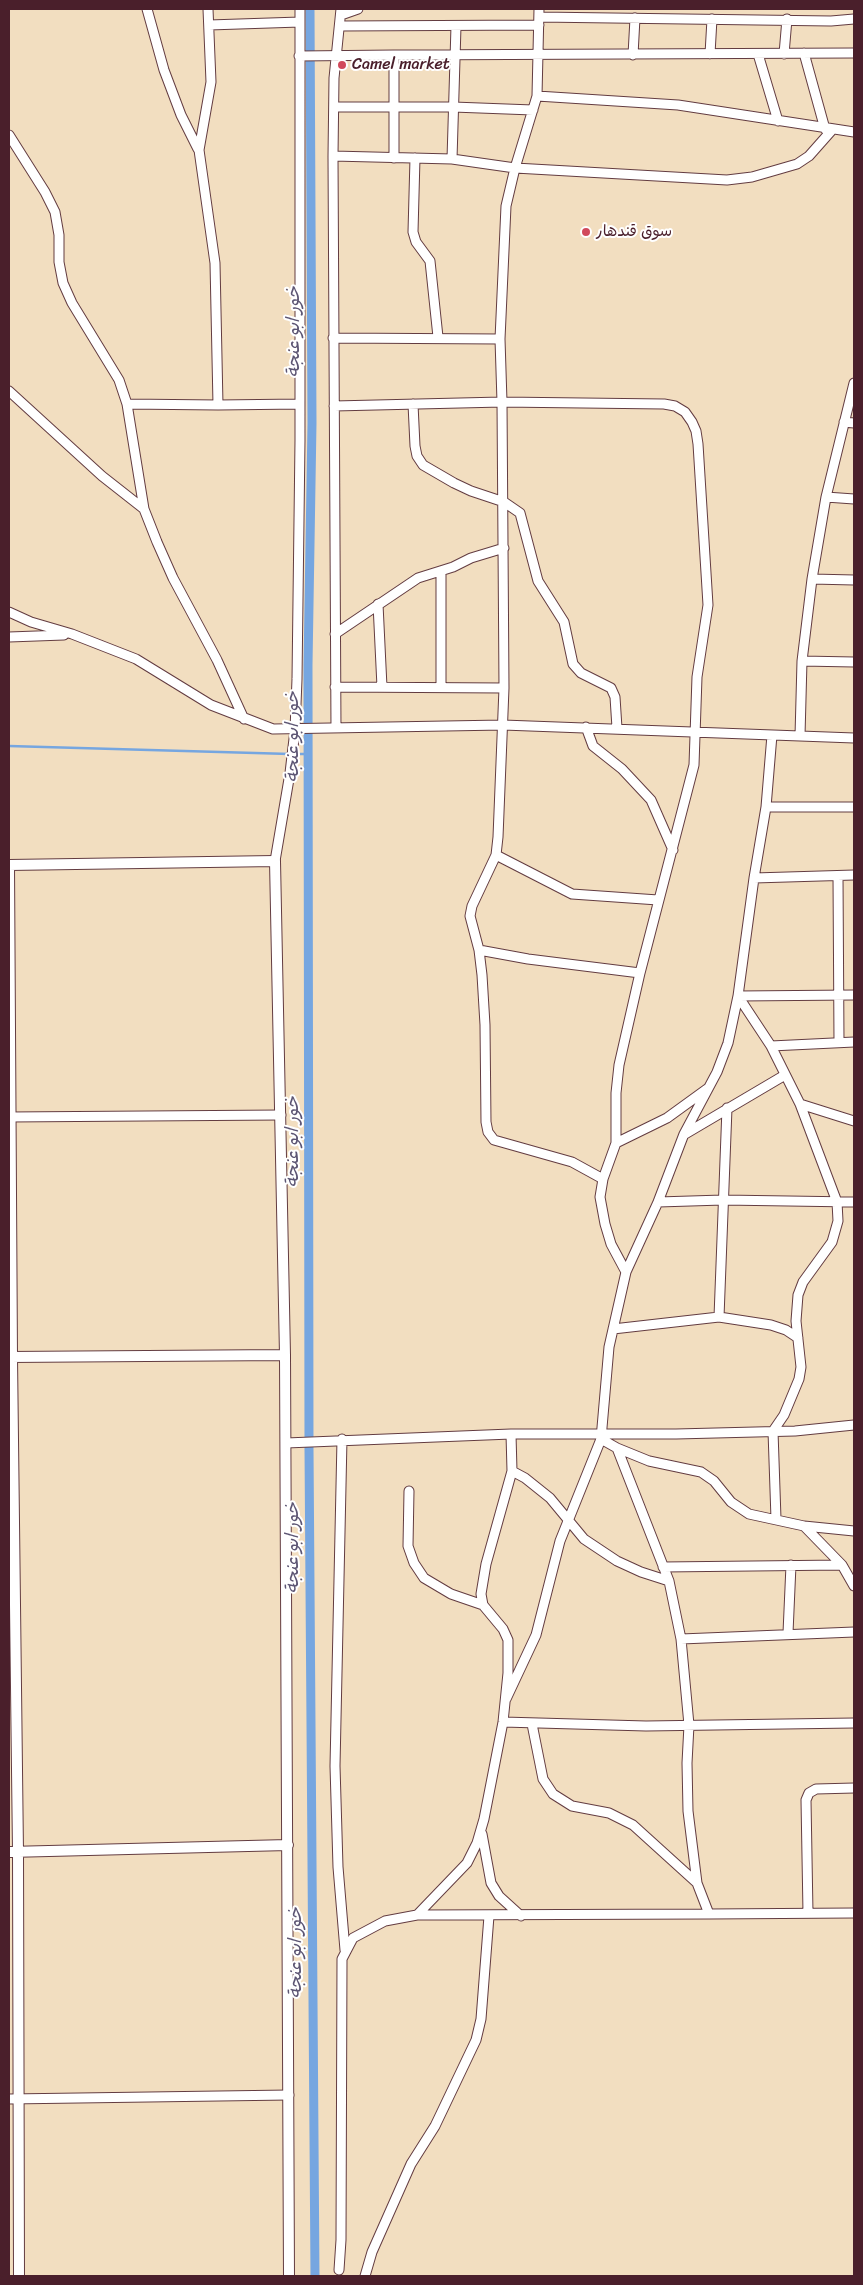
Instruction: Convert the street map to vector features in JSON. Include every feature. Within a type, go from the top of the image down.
[{"type":"street","points":[[147,9],[164,70],[180,114],[199,150]]},
{"type":"street","points":[[208,9],[211,82],[199,150],[215,262],[218,405]]},
{"type":"street","points":[[289,2276],[286,1443],[275,861],[298,729],[300,9]]},
{"type":"street","points":[[336,728],[332,156],[336,55],[341,12],[358,9]]},
{"type":"street","points":[[340,26],[456,26],[539,17],[831,21],[854,19]]},
{"type":"street","points":[[539,17],[537,96],[515,168],[506,206],[500,339],[504,502],[504,688],[496,855],[472,906],[470,916],[479,950],[485,1025],[486,1122],[490,1136],[504,1144],[528,1148],[572,1162],[603,1179]]},
{"type":"street","points":[[633,55],[635,18]]},
{"type":"street","points":[[710,54],[712,19]]},
{"type":"street","points":[[784,54],[787,19]]},
{"type":"street","points":[[208,25],[300,22]]},
{"type":"street","points":[[452,159],[456,26]]},
{"type":"street","points":[[804,53],[829,129]]},
{"type":"street","points":[[299,56],[854,53]]},
{"type":"street","points":[[758,54],[778,120]]},
{"type":"street","points":[[394,55],[394,158]]},
{"type":"street","points":[[537,96],[653,102],[854,132]]},
{"type":"street","points":[[334,108],[454,107],[533,110]]},
{"type":"street","points":[[332,156],[452,159],[515,168],[727,180],[752,177],[798,164],[809,156],[829,129]]},
{"type":"street","points":[[9,136],[55,212],[59,236],[59,262],[63,283],[72,303],[114,372],[127,404],[144,509],[173,578],[217,660],[244,719]]},
{"type":"street","points":[[415,158],[413,232],[416,242],[430,261],[438,337]]},
{"type":"street","points":[[333,338],[438,337],[500,339]]},
{"type":"street","points":[[800,736],[802,661],[812,579],[826,497],[854,384]]},
{"type":"street","points":[[9,391],[102,476],[144,509]]},
{"type":"street","points":[[334,406],[502,402],[664,404],[675,406],[685,412],[696,431],[708,605],[697,677],[697,731],[694,765],[673,850],[658,900],[619,1065],[615,1101],[616,1143],[603,1179],[600,1197],[605,1224],[616,1257],[626,1272]]},
{"type":"street","points":[[127,404],[300,404]]},
{"type":"street","points":[[413,404],[415,446],[417,456],[423,465],[471,491],[504,502],[520,513],[538,581],[564,622],[573,664],[581,673],[611,688],[615,697],[617,728]]},
{"type":"street","points":[[844,422],[854,423]]},
{"type":"street","points":[[826,497],[854,499]]},
{"type":"street","points":[[335,634],[418,578],[504,548]]},
{"type":"street","points":[[441,571],[441,687]]},
{"type":"street","points":[[812,579],[854,580]]},
{"type":"street","points":[[378,604],[382,687]]},
{"type":"street","points":[[9,612],[136,659],[211,705],[273,729],[503,725],[854,738]]},
{"type":"street","points":[[9,637],[72,634]]},
{"type":"street","points":[[802,661],[854,662]]},
{"type":"street","points":[[335,687],[504,688]]},
{"type":"street","points":[[586,727],[593,746],[622,769],[651,800],[673,850]]},
{"type":"street","points":[[506,1699],[536,1635],[560,1541],[602,1436],[607,1364],[612,1329],[626,1272],[658,1202],[684,1134],[709,1088],[728,1043],[738,996],[766,807],[772,735]]},
{"type":"street","points":[[766,807],[854,807]]},
{"type":"street","points":[[496,855],[572,894],[658,900]]},
{"type":"street","points":[[19,2276],[14,2099],[9,865],[275,861]]},
{"type":"street","points":[[754,878],[854,875]]},
{"type":"street","points":[[838,876],[839,1042]]},
{"type":"street","points":[[479,950],[528,959],[640,973]]},
{"type":"street","points":[[738,996],[854,995]]},
{"type":"street","points":[[738,996],[771,1046],[800,1104],[837,1202],[838,1220],[832,1242],[803,1282],[798,1295],[798,1338],[801,1367],[796,1389],[784,1415],[774,1430],[776,1519]]},
{"type":"street","points":[[771,1046],[854,1042]]},
{"type":"street","points":[[684,1134],[785,1075]]},
{"type":"street","points":[[616,1143],[667,1118],[709,1088]]},
{"type":"street","points":[[800,1104],[854,1121]]},
{"type":"street","points":[[719,1317],[727,1108]]},
{"type":"street","points":[[10,1117],[281,1115]]},
{"type":"street","points":[[658,1202],[723,1200],[854,1202]]},
{"type":"street","points":[[612,1329],[719,1317],[771,1325],[786,1330],[798,1338]]},
{"type":"street","points":[[10,1357],[285,1355]]},
{"type":"street","points":[[286,1443],[342,1439],[511,1434],[602,1436],[821,1430],[852,1423]]},
{"type":"street","points":[[417,1915],[467,1863],[477,1843],[503,1722],[508,1673],[508,1640],[503,1629],[483,1605],[481,1594],[482,1579],[512,1470],[511,1434]]},
{"type":"street","points":[[602,1436],[616,1448],[649,1461],[701,1472],[714,1481],[739,1508],[749,1514],[804,1526],[854,1531]]},
{"type":"street","points":[[342,1439],[335,1766],[338,1867],[345,1951]]},
{"type":"street","points":[[616,1448],[669,1581],[681,1639],[689,1725],[687,1763],[688,1811],[697,1883],[709,1914]]},
{"type":"street","points":[[512,1470],[550,1498],[584,1539],[617,1561],[641,1572],[669,1581]]},
{"type":"street","points":[[409,1491],[408,1546],[414,1564],[424,1578],[451,1594],[483,1605]]},
{"type":"street","points":[[804,1526],[848,1571],[854,1586]]},
{"type":"street","points":[[664,1567],[791,1565],[848,1571]]},
{"type":"street","points":[[788,1633],[791,1565]]},
{"type":"street","points":[[681,1639],[788,1633],[854,1632]]},
{"type":"street","points":[[503,1722],[638,1726],[854,1723]]},
{"type":"street","points":[[532,1724],[543,1780],[553,1794],[572,1806],[609,1813],[633,1825],[697,1883]]},
{"type":"street","points":[[808,1913],[806,1800],[809,1793],[816,1789],[854,1788]]},
{"type":"street","points":[[481,1830],[490,1883],[499,1896],[521,1916]]},
{"type":"street","points":[[13,1852],[288,1845]]},
{"type":"street","points":[[339,2270],[341,2230],[342,1959],[353,1938],[385,1921],[417,1915],[854,1913]]},
{"type":"street","points":[[365,2276],[372,2252],[411,2164],[435,2126],[476,2040],[481,2019],[489,1916]]},
{"type":"street","points":[[14,2099],[289,2096]]},
{"type":"waterway","name":"خور ابو عنجة","points":[[310,9],[312,423],[308,665],[309,1449],[315,2276]]},
{"type":"waterway","points":[[9,746],[290,754]]},
{"type":"waterway","points":[[295,754],[308,754]]},
{"type":"place","name":"Camel market","points":[[342,65]]},
{"type":"place","name":"سوق قندهار","points":[[586,232]]}]
